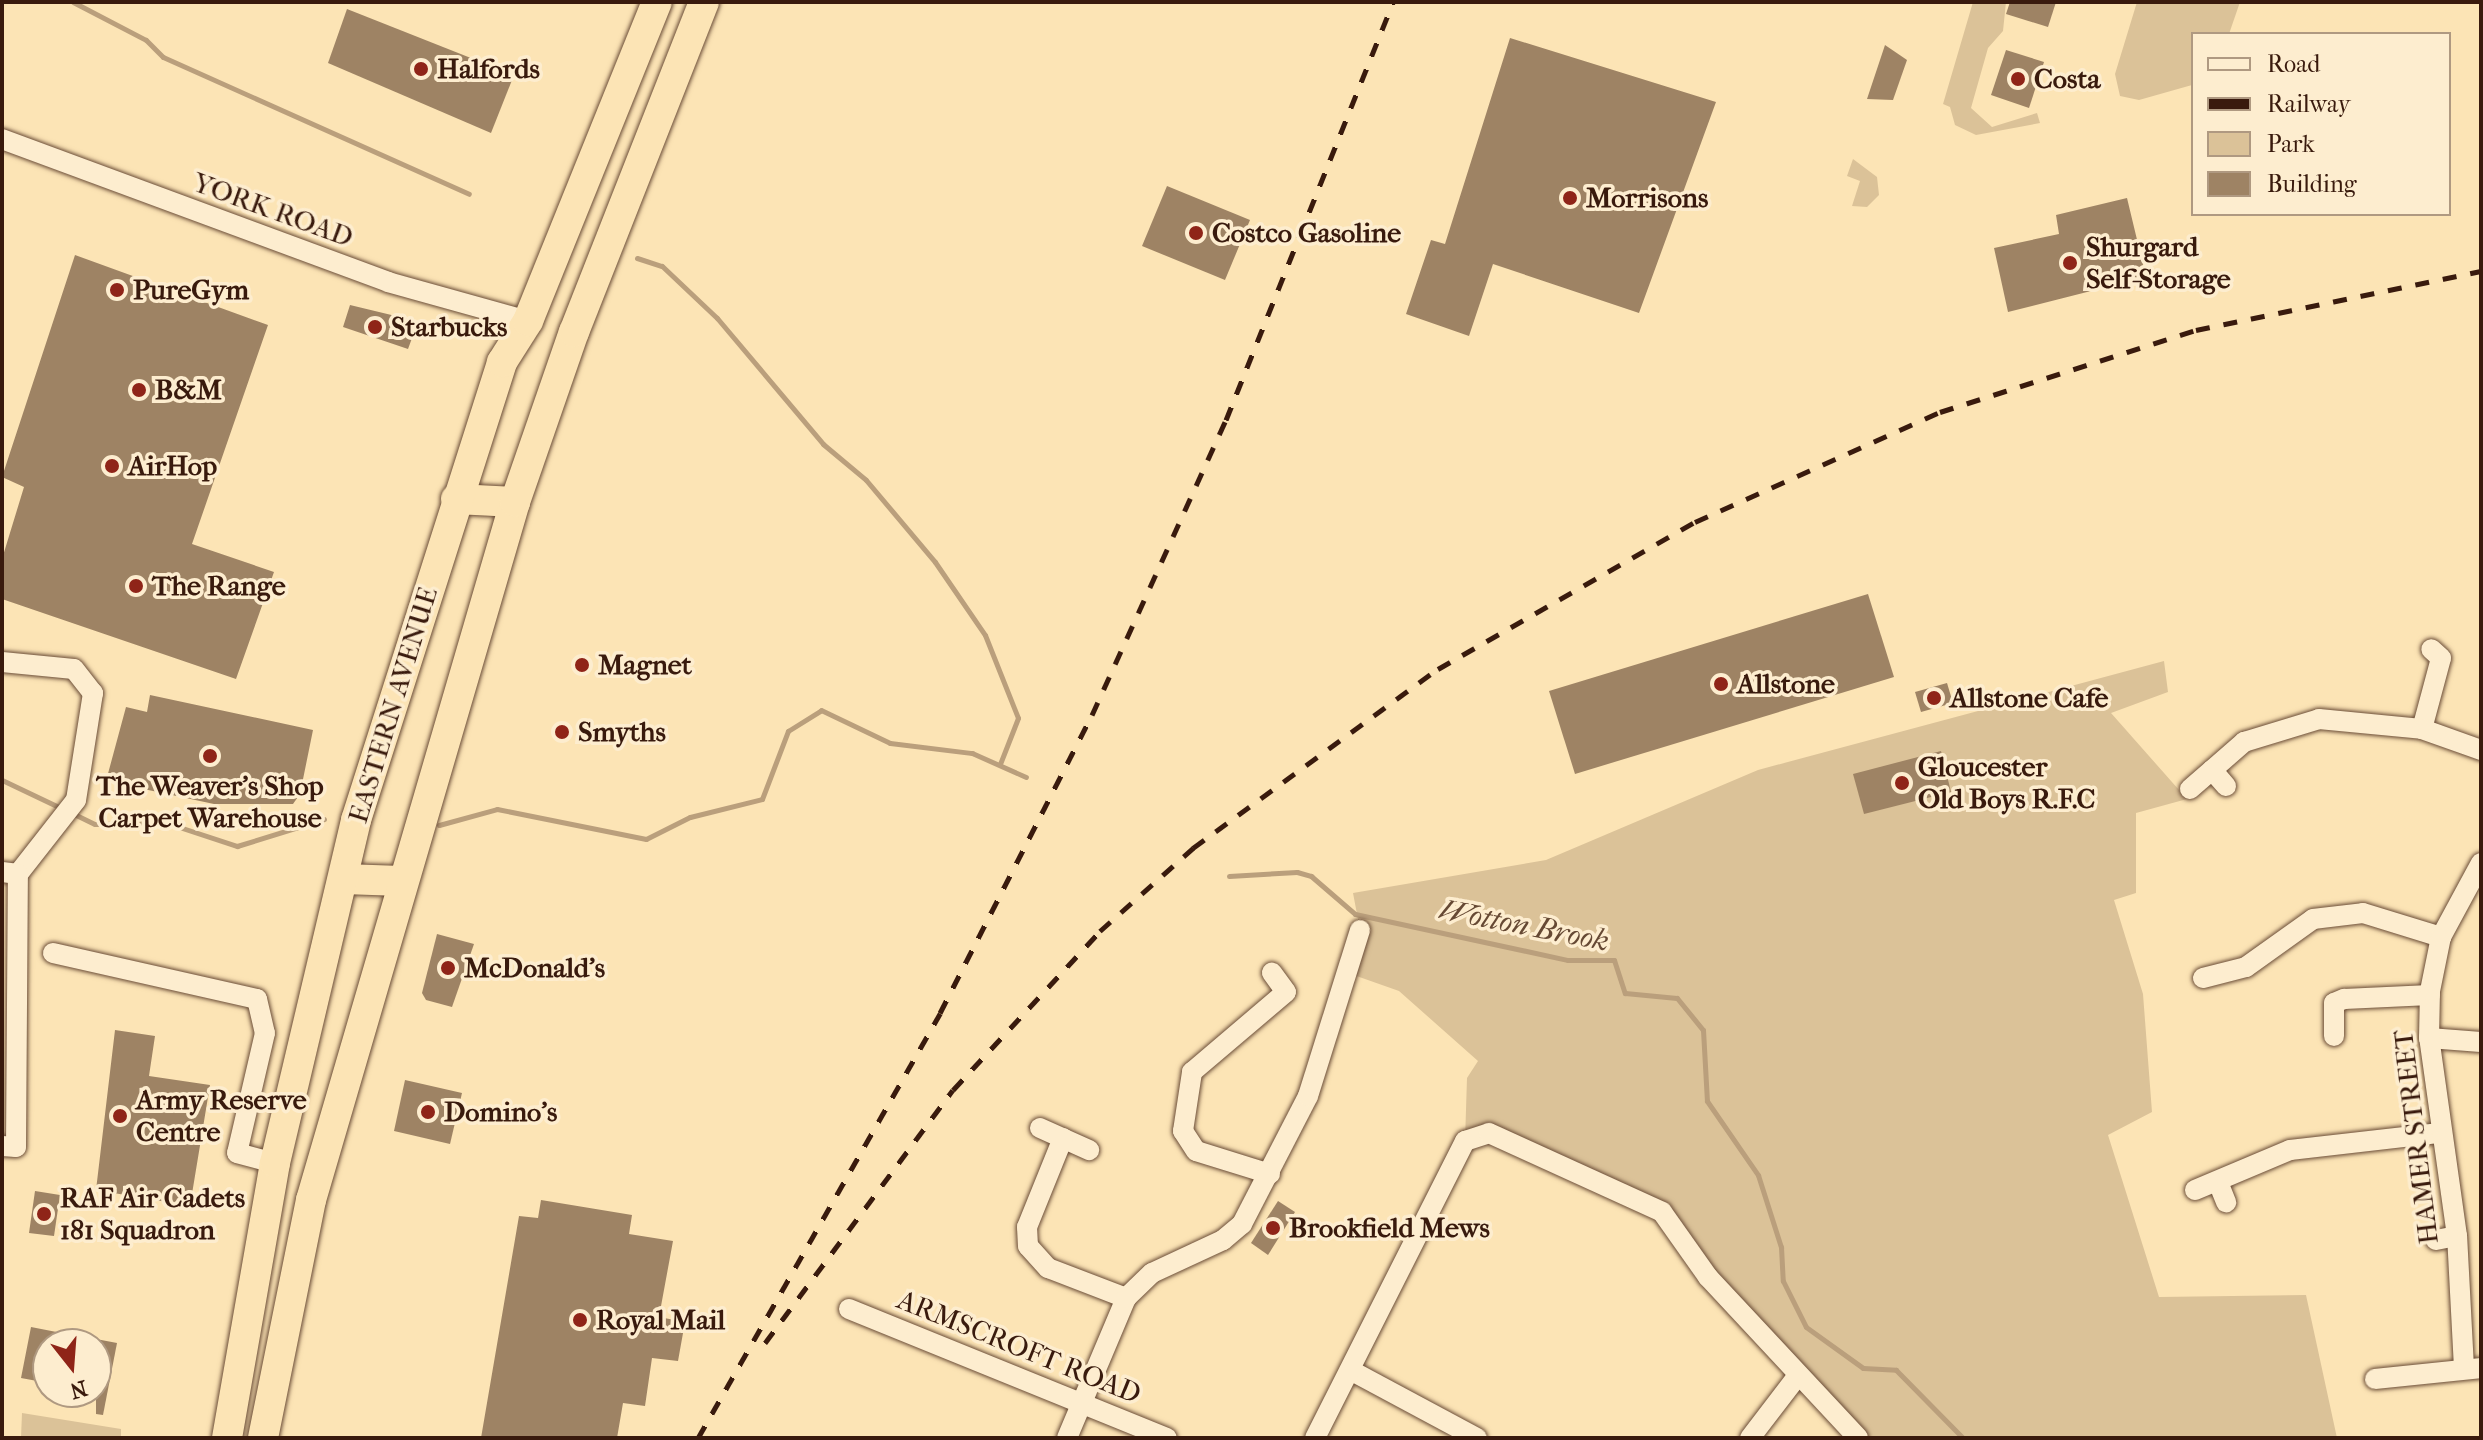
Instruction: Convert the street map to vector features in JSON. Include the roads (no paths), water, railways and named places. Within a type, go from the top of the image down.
[{"type":"highway","name":"EASTERN AVENUE","points":[[227,1438],[275,1163],[356,820],[502,362],[528,321],[657,2]]},
{"type":"highway","name":"EASTERN AVENUE","points":[[263,1438],[277,1349],[401,881],[515,502],[570,342],[704,2]]},
{"type":"highway","points":[[528,321],[570,342]]},
{"type":"highway","points":[[456,499],[515,502]]},
{"type":"highway","points":[[344,879],[401,881]]},
{"type":"highway","points":[[235,1391],[277,1349]]},
{"type":"street","name":"YORK ROAD","points":[[2,139],[388,282],[528,321]]},
{"type":"street","points":[[2422,729],[2442,657]]},
{"type":"street","points":[[2,662],[74,669],[93,693],[76,800],[10,873],[16,1147],[2,1146]]},
{"type":"street","points":[[2190,789],[2244,742],[2319,719],[2422,729],[2481,750]]},
{"type":"street","points":[[2212,770],[2226,786]]},
{"type":"street","name":"HAMER STREET","points":[[2472,1368],[2429,1038],[2430,995],[2441,937],[2475,884],[2481,863]]},
{"type":"street","points":[[2214,984],[2246,967],[2313,919],[2363,913],[2441,937]]},
{"type":"street","points":[[1067,1438],[1126,1298],[1152,1273],[1232,1234],[1270,1174],[1308,1096],[1360,930]]},
{"type":"street","points":[[53,953],[257,999],[265,1033],[237,1153],[275,1163]]},
{"type":"street","points":[[1270,1174],[1196,1151],[1183,1131],[1192,1072],[1286,992],[1272,973]]},
{"type":"street","points":[[2334,1036],[2334,1003],[2344,999],[2430,995]]},
{"type":"street","points":[[2429,1038],[2481,1042]]},
{"type":"street","points":[[1040,1128],[1089,1150]]},
{"type":"street","points":[[1315,1438],[1465,1141],[1489,1133],[1662,1212],[1708,1277],[1796,1378],[1858,1438]]},
{"type":"street","points":[[2195,1190],[2290,1150],[2440,1133]]},
{"type":"street","points":[[1063,1138],[1027,1227],[1028,1246],[1048,1268],[1126,1298]]},
{"type":"street","points":[[2218,1182],[2226,1202]]},
{"type":"street","points":[[2436,1240],[2457,1236]]},
{"type":"street","name":"ARMSCROFT ROAD","points":[[849,1309],[1167,1438]]},
{"type":"street","points":[[2375,1379],[2472,1368]]},
{"type":"street","points":[[1350,1370],[1477,1438]]},
{"type":"street","points":[[1750,1438],[1796,1378]]},
{"type":"waterway","points":[[73,2],[146,40],[163,57],[469,194]]},
{"type":"waterway","points":[[637,258],[662,266],[717,318],[823,444],[866,480],[935,562],[985,635],[1018,718],[1000,764]]},
{"type":"waterway","name":"Wotton Brook","points":[[439,825],[497,809],[646,839],[690,817],[762,799],[788,731],[821,710],[890,743],[972,753],[1026,777]]},
{"type":"waterway","name":"Wotton Brook","points":[[2,780],[63,809]]},
{"type":"waterway","name":"Wotton Brook","points":[[72,813],[95,824],[167,823],[237,846],[324,819]]},
{"type":"waterway","name":"Wotton Brook","points":[[1229,876],[1297,872],[1311,876],[1355,914],[1568,960],[1614,960],[1625,993],[1677,998],[1703,1030],[1707,1101],[1758,1175],[1781,1247],[1783,1281],[1806,1327],[1863,1368],[1896,1370],[1963,1438]]},
{"type":"railway","points":[[698,1438],[940,1013],[1092,715],[1226,420],[1393,2]]},
{"type":"railway","points":[[765,1343],[953,1090],[1100,931],[1193,848],[1438,669],[1695,522],[1940,412],[2196,330],[2481,271]]},
{"type":"place","name":"Halfords","points":[[421,69]]},
{"type":"place","name":"Costa","points":[[2018,79]]},
{"type":"place","name":"Morrisons","points":[[1570,198]]},
{"type":"place","name":"Costco Gasoline","points":[[1196,233]]},
{"type":"place","name":"Shurgard Self-Storage","points":[[2070,263]]},
{"type":"place","name":"PureGym","points":[[117,290]]},
{"type":"place","name":"Starbucks","points":[[375,327]]},
{"type":"place","name":"B&M","points":[[139,390]]},
{"type":"place","name":"AirHop","points":[[112,466]]},
{"type":"place","name":"The Range","points":[[136,586]]},
{"type":"place","name":"Magnet","points":[[582,665]]},
{"type":"place","name":"Allstone","points":[[1721,684]]},
{"type":"place","name":"Allstone Cafe","points":[[1934,698]]},
{"type":"place","name":"Smyths","points":[[562,732]]},
{"type":"place","name":"The Weaver's Shop Carpet Warehouse","points":[[210,756]]},
{"type":"place","name":"Gloucester Old Boys R.F.C","points":[[1902,783]]},
{"type":"place","name":"McDonald's","points":[[448,968]]},
{"type":"place","name":"Domino's","points":[[428,1112]]},
{"type":"place","name":"Army Reserve Centre","points":[[120,1116]]},
{"type":"place","name":"RAF Air Cadets 181 Squadron","points":[[44,1214]]},
{"type":"place","name":"Brookfield Mews","points":[[1273,1228]]},
{"type":"place","name":"Royal Mail","points":[[580,1320]]}]
